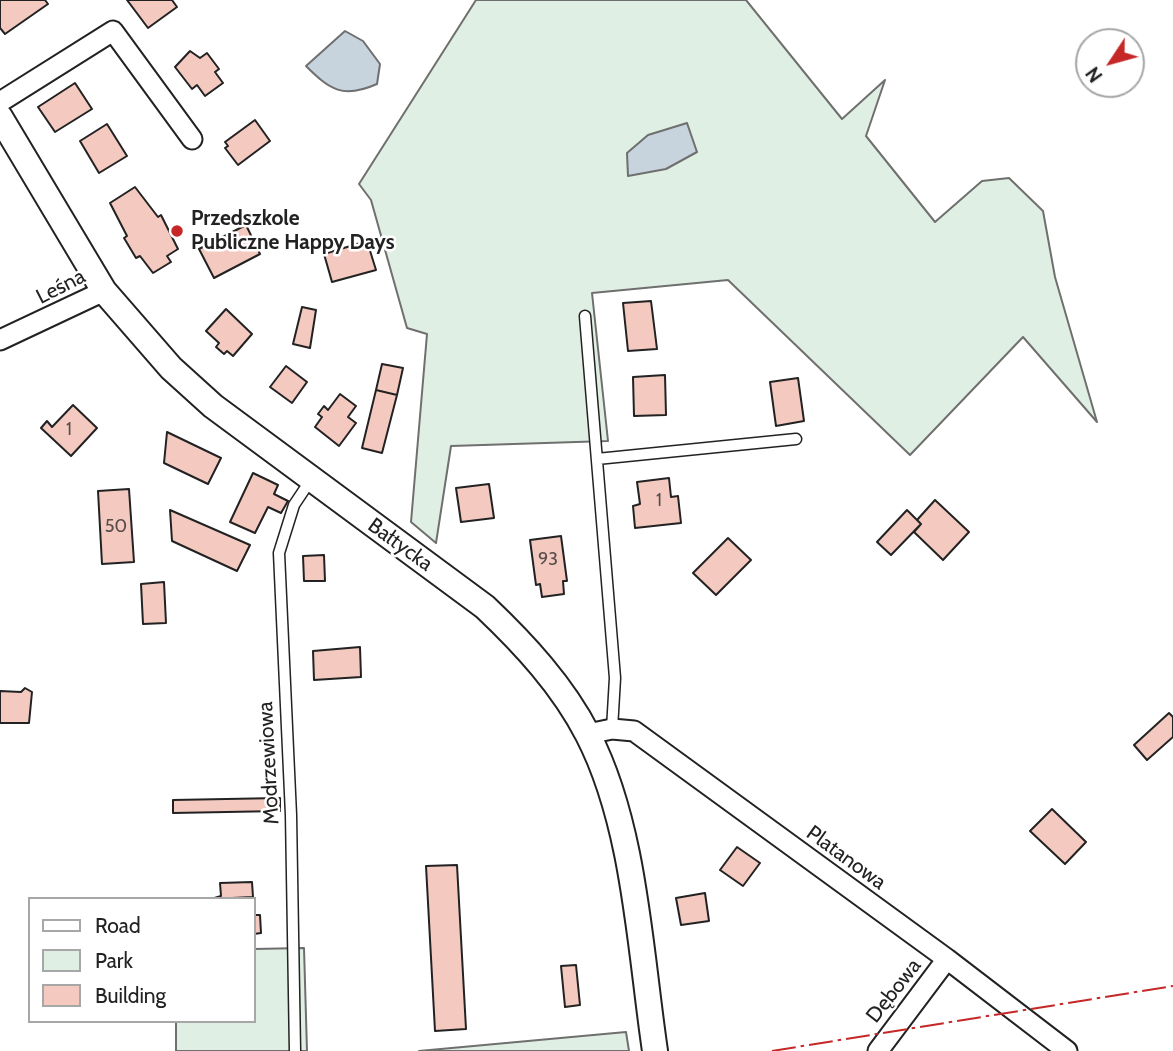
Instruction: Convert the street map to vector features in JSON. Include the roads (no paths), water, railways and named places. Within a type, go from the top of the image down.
[{"type":"street","points":[[0,102],[113,31],[192,139]]},
{"type":"street","name":"Bałtycka","points":[[0,117],[104,291],[171,368],[213,406],[310,480],[485,607],[543,668],[588,734],[602,768],[627,863],[655,1051]]},
{"type":"street","name":"Leśna","points":[[0,340],[104,291]]},
{"type":"street","name":"Platanowa","points":[[588,734],[612,729],[634,731],[947,959],[1067,1051]]},
{"type":"street","name":"Dębowa","points":[[878,1051],[947,959]]},
{"type":"lane","points":[[585,316],[615,678],[612,729]]},
{"type":"lane","points":[[597,459],[796,439]]},
{"type":"lane","name":"Modrzewiowa","points":[[295,1051],[291,815],[279,553],[294,505],[310,480]]},
{"type":"place","name":"Przedszkole Publiczne Happy Days","points":[[177,231]]}]
